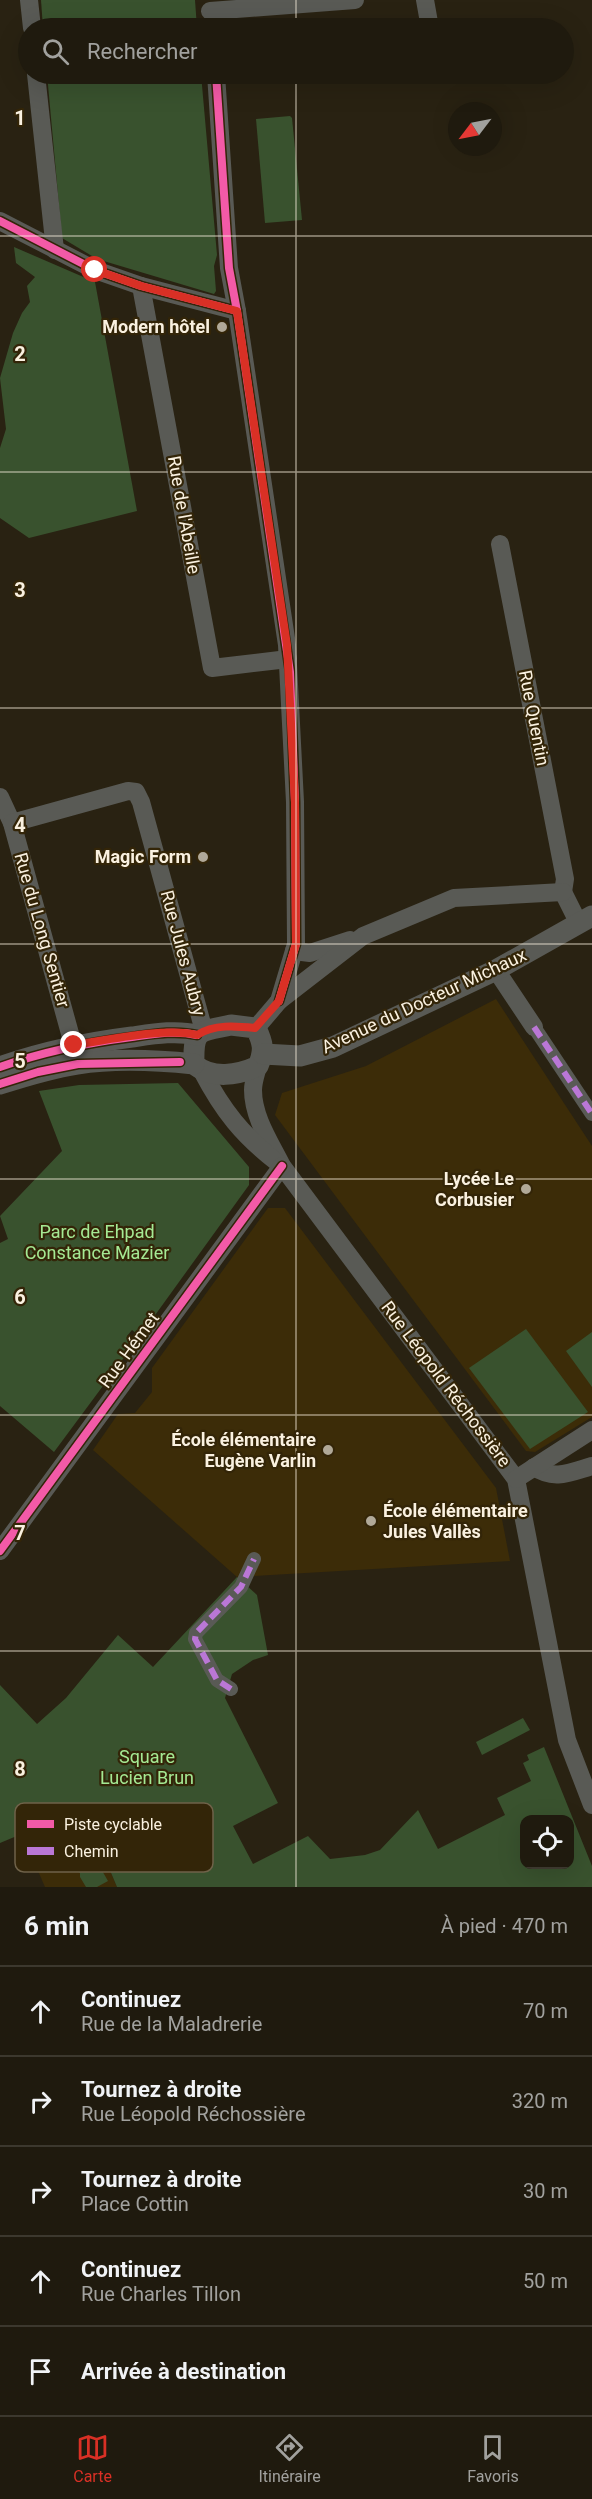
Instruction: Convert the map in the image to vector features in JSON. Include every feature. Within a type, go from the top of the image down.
[{"type":"street","points":[[28,0],[31,18]]},
{"type":"street","points":[[210,13],[355,0]]},
{"type":"street","points":[[425,0],[428,18]]},
{"type":"street","points":[[37,84],[55,250]]},
{"type":"street","points":[[217,84],[229,268],[288,658],[295,802],[296,944],[279,1001]]},
{"type":"street","points":[[0,221],[95,270],[141,286],[237,311]]},
{"type":"street","name":"Rue de l'Abeille","points":[[141,286],[212,668],[288,658]]},
{"type":"street","name":"Rue Quentin","points":[[500,544],[565,879],[563,892]]},
{"type":"street","name":"Rue Jules Aubry","points":[[12,823],[128,791],[136,792],[141,802],[200,1033]]},
{"type":"street","name":"Rue du Long Sentier","points":[[0,797],[12,823],[76,1054]]},
{"type":"street","points":[[294,951],[310,953],[363,936],[454,898],[563,892],[586,920]]},
{"type":"street","name":"Avenue du Docteur Michaux","points":[[261,1060],[300,1056],[333,1047],[496,970],[586,920]]},
{"type":"street","points":[[255,1028],[279,1001],[363,936]]},
{"type":"street","points":[[496,970],[592,1114]]},
{"type":"street","points":[[0,1067],[76,1054],[152,1034],[200,1033],[231,1025],[255,1028]]},
{"type":"street","points":[[0,1084],[38,1072],[76,1054],[156,1061],[198,1067],[226,1075],[245,1072],[261,1060],[263,1044],[255,1028]]},
{"type":"street","points":[[198,1067],[193,1044],[200,1033]]},
{"type":"street","name":"Rue Léopold Réchossière","points":[[261,1060],[253,1090],[257,1113],[282,1166],[516,1479],[567,1740],[592,1805]]},
{"type":"street","name":"Rue Léopold Réchossière","points":[[198,1067],[218,1100],[251,1142],[282,1166]]},
{"type":"street","name":"Rue Hémet","points":[[0,1551],[282,1166]]},
{"type":"street","points":[[516,1479],[592,1430]]},
{"type":"street","points":[[534,1467],[545,1474],[554,1474],[592,1466]]},
{"type":"street","points":[[231,1689],[217,1680],[195,1639],[196,1633],[241,1587],[254,1559]]},
{"type":"shaded area","points":[[496,999],[592,1146],[592,1417],[535,1452],[526,1451],[275,1115],[282,1093],[366,1066]]},
{"type":"shaded area","points":[[268,1208],[285,1208],[496,1488],[510,1561],[237,1577],[93,1450],[118,1414],[135,1413],[152,1392],[152,1368]]},
{"type":"shaded area","points":[[38,1872],[111,1872],[117,1887],[45,1887]]},
{"type":"green space","points":[[41,0],[195,0],[196,18],[42,18]]},
{"type":"green space","points":[[48,84],[202,84],[217,255],[214,266],[216,291],[214,294],[97,259],[62,238]]},
{"type":"green space","points":[[290,116],[302,220],[265,223],[256,119]]},
{"type":"green space","points":[[14,247],[95,282],[137,511],[29,538],[0,518],[0,448],[6,429],[0,378],[13,333],[30,302],[27,286],[35,277],[16,263]]},
{"type":"green space","name":"Parc de Ehpad Constance Mazier","points":[[178,1083],[249,1167],[249,1185],[140,1336],[132,1330],[127,1336],[134,1344],[54,1452],[0,1406],[0,1243],[8,1239],[0,1216],[62,1151],[39,1091],[79,1085]]},
{"type":"green space","points":[[526,1329],[588,1412],[530,1449],[469,1368]]},
{"type":"green space","points":[[592,1332],[592,1387],[566,1351]]},
{"type":"green space","name":"Square Lucien Brun","points":[[237,1577],[257,1595],[268,1655],[253,1660],[232,1674],[225,1698],[278,1803],[233,1826],[253,1864],[308,1836],[330,1859],[365,1855],[380,1850],[418,1810],[438,1849],[505,1815],[497,1798],[531,1781],[523,1763],[529,1760],[527,1755],[544,1747],[571,1815],[520,1815],[520,1869],[574,1869],[574,1821],[592,1866],[592,1887],[117,1887],[111,1872],[213,1872],[213,1803],[15,1803],[15,1837],[0,1843],[0,1685],[37,1724],[66,1698],[118,1635],[153,1667]]},
{"type":"green space","points":[[523,1718],[530,1730],[482,1755],[476,1742]]},
{"type":"green space","points":[[78,1872],[103,1872],[108,1881],[97,1887],[86,1887]]},
{"type":"marked path","points":[[534,1027],[592,1114]]},
{"type":"marked path","points":[[231,1689],[217,1680],[195,1639],[196,1633],[241,1587],[254,1559]]},
{"type":"cycle path","points":[[217,84],[229,268],[290,672],[295,802],[296,944],[279,1001]]},
{"type":"cycle path","points":[[0,221],[95,270],[141,286],[237,311]]},
{"type":"cycle path","points":[[0,1067],[49,1052],[98,1042],[164,1033],[197,1035]]},
{"type":"cycle path","points":[[0,1084],[38,1072],[78,1064],[180,1062]]},
{"type":"cycle path","points":[[0,1551],[282,1166]]},
{"type":"place","name":"Modern hôtel","points":[[222,327]]},
{"type":"place","name":"Magic Form","points":[[203,857]]},
{"type":"place","name":"Lycée Le Corbusier","points":[[526,1189]]},
{"type":"place","name":"École élémentaire Eugène Varlin","points":[[328,1450]]},
{"type":"place","name":"École élémentaire Jules Vallès","points":[[371,1521]]},
{"type":"route","points":[[74,1045],[152,1034],[185,1032],[197,1035],[204,1031],[231,1025],[255,1028],[271,1013],[279,1001],[296,944],[295,802],[290,672],[237,311],[141,286],[95,270]]}]
